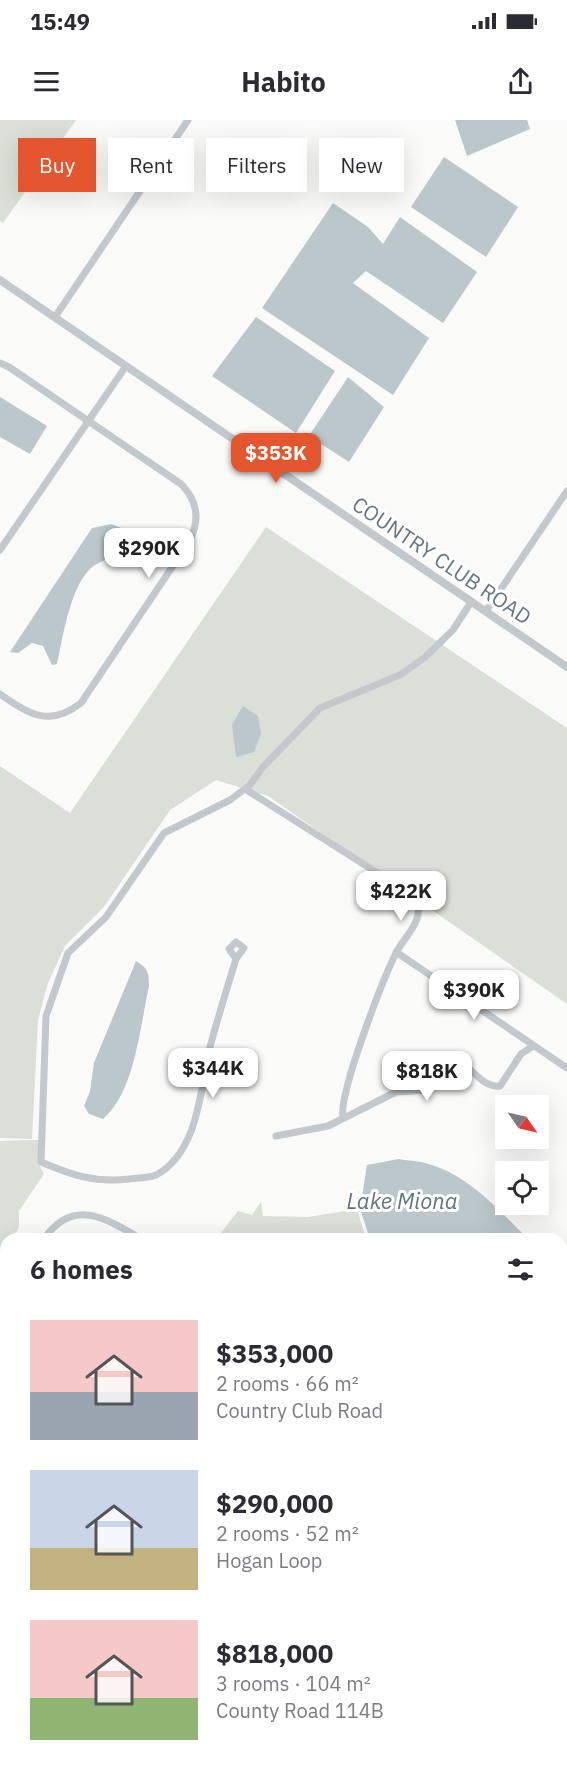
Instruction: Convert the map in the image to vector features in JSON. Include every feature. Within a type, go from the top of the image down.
[{"type":"street","points":[[55,317],[188,120]]},
{"type":"street","name":"COUNTRY CLUB ROAD","points":[[0,280],[567,667]]},
{"type":"street","points":[[0,363],[181,484],[190,493],[195,504],[195,530],[81,703],[63,714],[41,717],[26,712],[0,694]]},
{"type":"street","points":[[1,545],[126,366]]},
{"type":"street","points":[[486,611],[567,491]]},
{"type":"street","points":[[236,959],[210,1048],[200,1102],[184,1147],[170,1165],[154,1176],[104,1182],[72,1175],[40,1162],[46,1016],[68,953],[106,917],[164,832],[245,789],[320,708],[400,675],[424,658],[453,630],[471,602]]},
{"type":"street","points":[[245,789],[412,897],[418,906],[418,916],[396,952],[341,1104],[343,1118]]},
{"type":"street","points":[[396,952],[567,1068]]},
{"type":"street","points":[[276,1136],[328,1126],[390,1094],[431,1087],[440,1063],[447,1058],[458,1060],[490,1085],[500,1086],[524,1051],[533,1046]]},
{"type":"street","points":[[49,1233],[61,1220],[74,1215],[87,1214],[98,1216],[130,1233]]},
{"type":"shaded area","points":[[0,120],[76,120],[63,138],[18,138],[18,192],[25,192],[3,223],[0,221]]},
{"type":"shaded area","points":[[266,527],[567,728],[567,1004],[268,796],[216,780],[170,810],[104,907],[65,946],[48,983],[38,1020],[32,1139],[0,1138],[0,766],[70,813]]},
{"type":"shaded area","points":[[39,1140],[38,1162],[44,1174],[19,1211],[19,1227],[16,1233],[0,1233],[0,1141]]},
{"type":"shaded area","points":[[261,1202],[263,1216],[308,1217],[357,1209],[364,1233],[221,1233],[238,1211],[252,1215]]},
{"type":"water","points":[[455,120],[527,120],[530,129],[467,156]]},
{"type":"water","points":[[444,157],[518,207],[486,257],[411,207]]},
{"type":"water","points":[[333,203],[368,227],[383,244],[400,217],[477,272],[443,323],[366,271],[353,283],[429,338],[393,395],[262,308]]},
{"type":"water","points":[[256,317],[335,371],[296,433],[212,376]]},
{"type":"water","points":[[348,377],[384,407],[349,462],[309,436]]},
{"type":"water","points":[[0,397],[47,426],[30,454],[0,437]]},
{"type":"water","points":[[111,524],[139,535],[146,542],[95,565],[87,572],[69,610],[57,664],[52,665],[43,646],[32,643],[18,653],[10,652],[92,528]]},
{"type":"water","points":[[243,706],[258,716],[261,734],[254,752],[236,757],[232,725]]},
{"type":"water","points":[[136,961],[145,969],[149,981],[139,1039],[122,1092],[114,1107],[103,1119],[89,1114],[84,1106],[90,1091],[94,1063]]},
{"type":"water","name":"Lake Miona","points":[[399,1159],[420,1162],[446,1170],[472,1186],[495,1206],[495,1215],[505,1215],[522,1233],[368,1233],[360,1209],[367,1165]]}]
